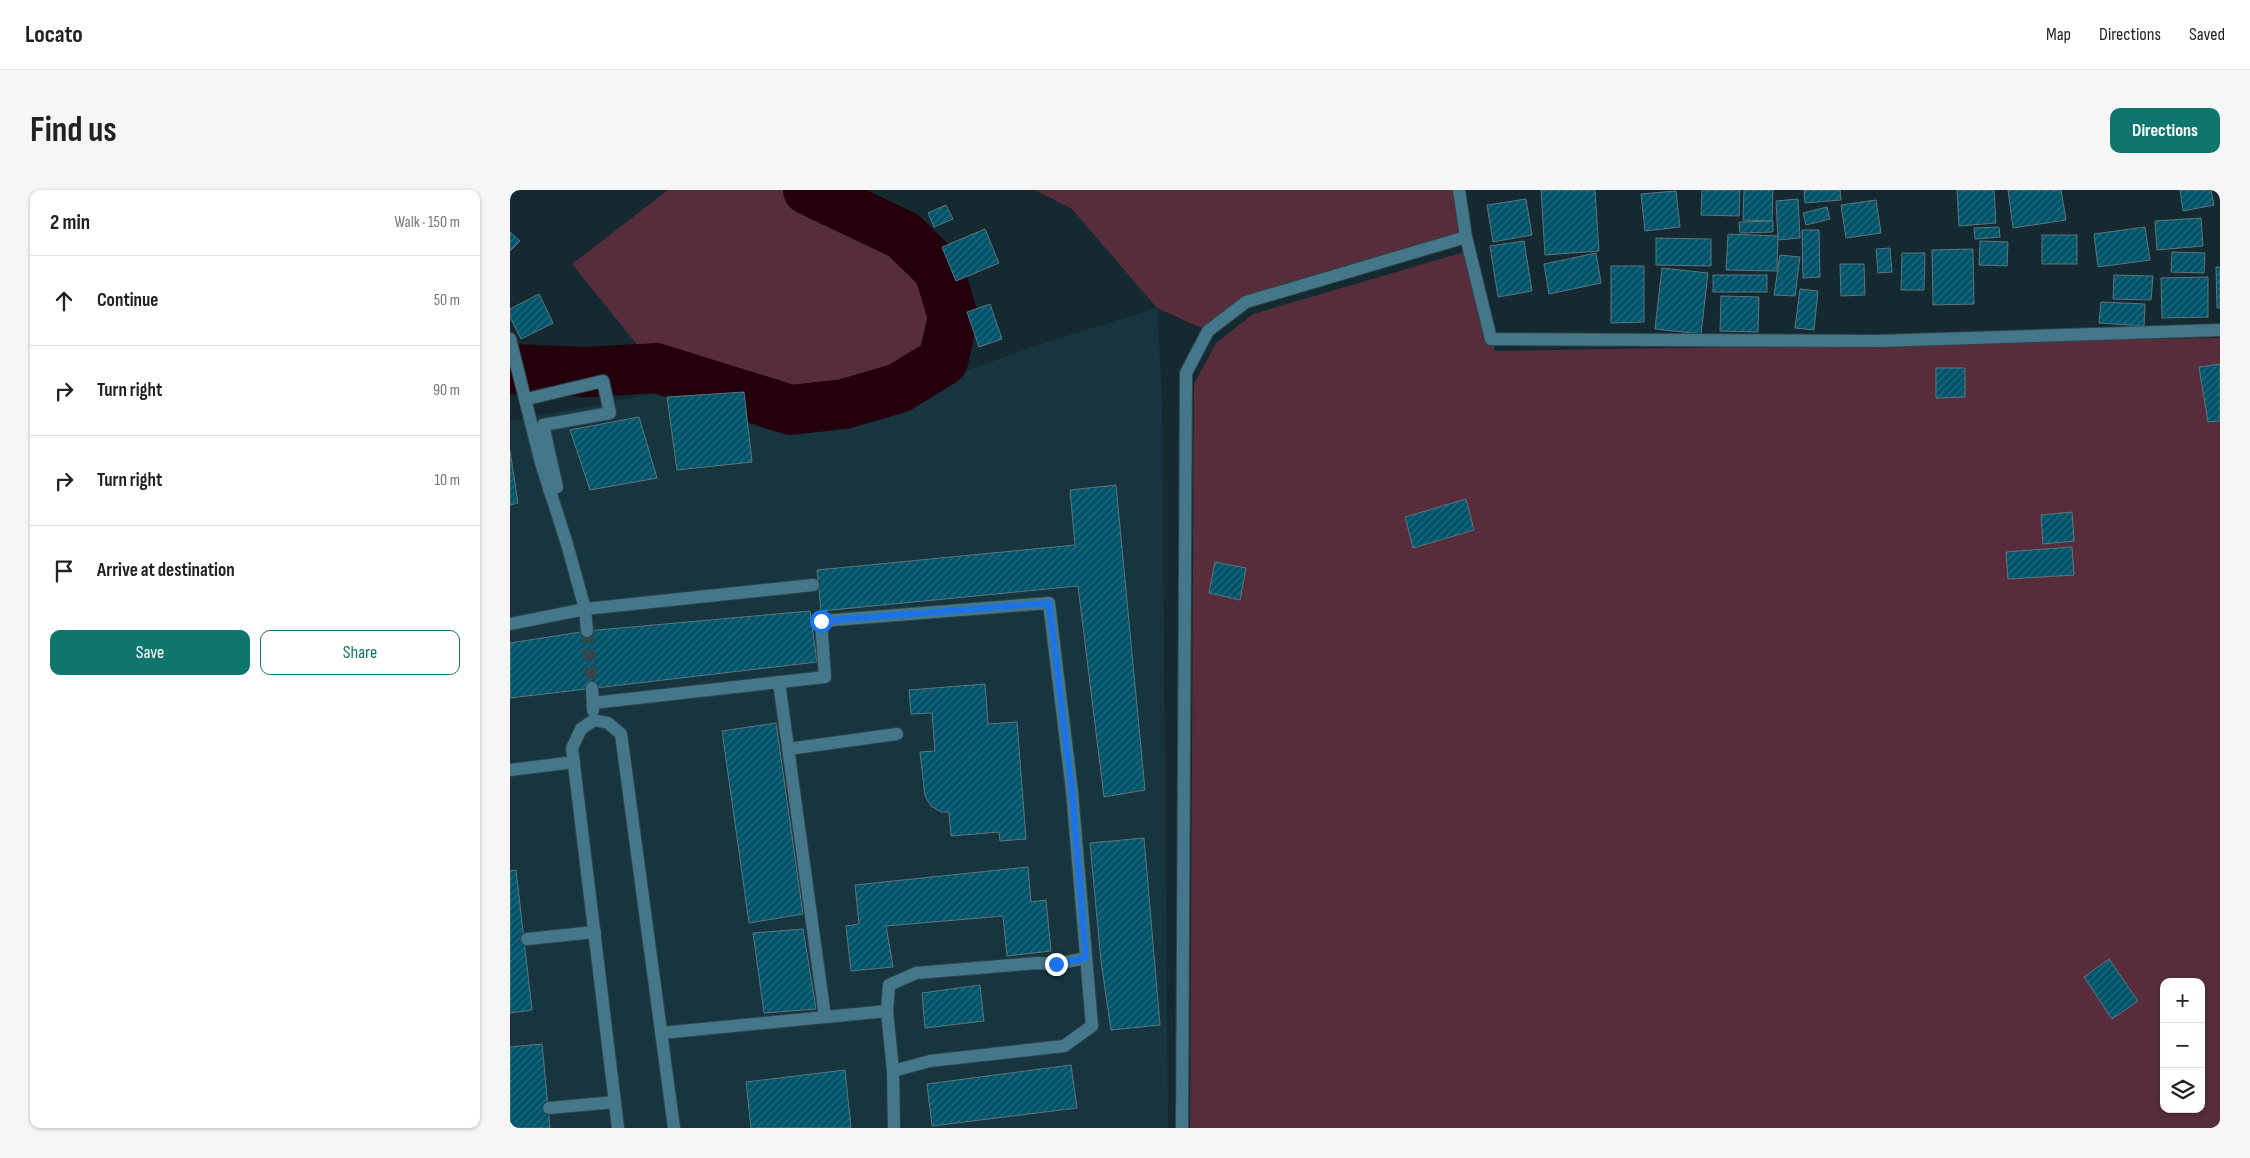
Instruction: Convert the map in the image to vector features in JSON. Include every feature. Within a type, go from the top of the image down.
[{"type":"street","points":[[1459,190],[1466,237],[1490,339],[1878,341],[2220,330]]},
{"type":"street","points":[[1182,1128],[1186,373],[1208,331],[1246,302],[1466,237]]},
{"type":"street","points":[[512,345],[549,490],[567,544],[584,609],[587,631]]},
{"type":"street","points":[[526,396],[603,381],[610,413],[543,425],[557,487],[549,490]]},
{"type":"street","points":[[510,624],[584,609],[813,586]]},
{"type":"street","points":[[593,703],[825,677],[821,621],[1049,603],[1072,791],[1092,1026],[1064,1046],[930,1061],[893,1071]]},
{"type":"street","points":[[779,682],[825,1017]]},
{"type":"street","points":[[592,688],[594,720]]},
{"type":"street","points":[[618,1128],[572,748],[581,729],[594,720],[608,723],[621,734],[674,1128]]},
{"type":"street","points":[[788,749],[898,734]]},
{"type":"street","points":[[510,770],[574,762]]},
{"type":"street","points":[[527,939],[595,932]]},
{"type":"street","points":[[894,1128],[893,1071],[887,1011],[889,985],[916,973],[1038,963],[1056,964],[1086,958]]},
{"type":"street","points":[[661,1033],[887,1011]]},
{"type":"street","points":[[550,1108],[615,1102]]},
{"type":"shaded area","points":[[668,190],[808,190],[903,235],[939,270],[953,317],[943,361],[899,388],[844,404],[791,410],[656,368],[572,264]]},
{"type":"shaded area","points":[[1035,190],[1459,190],[1466,237],[1246,302],[1208,331],[1157,308],[1072,209]]},
{"type":"shaded area","points":[[1471,250],[1495,351],[2220,338],[2220,1128],[1190,1128],[1194,384],[1216,343],[1253,314]]},
{"type":"shaded area","points":[[1157,308],[1162,399],[1168,1128],[510,1128],[510,421],[674,390],[822,422],[1047,342]]},
{"type":"shaded area","points":[[561,355],[613,371],[560,378],[510,395],[510,357]]},
{"type":"building","points":[[1541,190],[1595,190],[1599,251],[1545,255]]},
{"type":"building","points":[[1702,190],[1740,190],[1739,216],[1701,215]]},
{"type":"building","points":[[1744,190],[1773,190],[1772,221],[1743,220]]},
{"type":"building","points":[[1804,190],[1840,190],[1841,200],[1805,203]]},
{"type":"building","points":[[1957,190],[1994,190],[1996,223],[1959,226]]},
{"type":"building","points":[[2008,190],[2061,190],[2066,220],[2013,228]]},
{"type":"building","points":[[2180,190],[2211,190],[2214,205],[2183,211]]},
{"type":"building","points":[[1676,191],[1680,227],[1645,231],[1641,194]]},
{"type":"building","points":[[1526,199],[1532,235],[1493,242],[1487,205]]},
{"type":"building","points":[[1798,199],[1800,238],[1778,240],[1776,201]]},
{"type":"building","points":[[1876,200],[1881,233],[1846,238],[1841,205]]},
{"type":"building","points":[[946,205],[953,219],[934,227],[928,213]]},
{"type":"building","points":[[1827,207],[1830,219],[1806,225],[1803,213]]},
{"type":"building","points":[[2201,218],[2203,246],[2157,250],[2155,221]]},
{"type":"building","points":[[1773,221],[1773,232],[1740,233],[1739,222]]},
{"type":"building","points":[[1999,227],[2000,237],[1975,239],[1974,228]]},
{"type":"building","points":[[2145,227],[2150,260],[2098,267],[2094,234]]},
{"type":"building","points":[[985,229],[999,263],[956,281],[942,247]]},
{"type":"building","points":[[1802,230],[1819,230],[1820,277],[1803,278]]},
{"type":"building","points":[[510,232],[520,241],[510,251]]},
{"type":"building","points":[[1728,234],[1778,236],[1777,271],[1726,270]]},
{"type":"building","points":[[2042,235],[2077,235],[2077,264],[2042,264]]},
{"type":"building","points":[[1656,238],[1711,239],[1711,266],[1656,265]]},
{"type":"building","points":[[1524,241],[1532,291],[1498,297],[1490,246]]},
{"type":"building","points":[[1980,241],[2008,242],[2007,266],[1979,265]]},
{"type":"building","points":[[1890,248],[1892,272],[1878,273],[1876,249]]},
{"type":"building","points":[[1973,249],[1974,304],[1933,305],[1932,250]]},
{"type":"building","points":[[2172,252],[2205,253],[2204,273],[2171,272]]},
{"type":"building","points":[[1596,253],[1601,283],[1549,294],[1544,264]]},
{"type":"building","points":[[1902,253],[1925,253],[1924,290],[1901,290]]},
{"type":"building","points":[[1780,255],[1800,257],[1795,296],[1774,295]]},
{"type":"building","points":[[1840,264],[1864,264],[1865,295],[1841,296]]},
{"type":"building","points":[[1611,266],[1644,266],[1644,322],[1611,323]]},
{"type":"building","points":[[2216,267],[2220,267],[2220,308],[2217,308]]},
{"type":"building","points":[[1662,268],[1708,273],[1701,334],[1655,329]]},
{"type":"building","points":[[1713,275],[1767,275],[1767,292],[1713,292]]},
{"type":"building","points":[[2114,275],[2153,276],[2151,300],[2113,299]]},
{"type":"building","points":[[2208,277],[2208,317],[2162,318],[2161,278]]},
{"type":"building","points":[[1800,289],[1818,291],[1814,330],[1795,328]]},
{"type":"building","points":[[539,294],[553,323],[521,339],[510,317],[510,309]]},
{"type":"building","points":[[1721,296],[1759,297],[1758,332],[1720,331]]},
{"type":"building","points":[[2101,302],[2145,304],[2144,326],[2099,323]]},
{"type":"building","points":[[990,304],[1002,339],[979,347],[967,312]]},
{"type":"building","points":[[2220,364],[2220,421],[2208,422],[2199,367]]},
{"type":"building","points":[[1936,368],[1965,368],[1965,397],[1936,398]]},
{"type":"building","points":[[744,392],[752,462],[677,470],[667,397]]},
{"type":"building","points":[[639,417],[657,478],[590,490],[570,430]]},
{"type":"building","points":[[510,451],[518,503],[510,505]]},
{"type":"building","points":[[1116,485],[1145,790],[1104,797],[1078,586],[821,611],[817,570],[1075,545],[1070,490]]},
{"type":"building","points":[[1466,499],[1474,530],[1413,548],[1405,517]]},
{"type":"building","points":[[2072,512],[2074,541],[2043,544],[2041,515]]},
{"type":"building","points":[[2072,547],[2074,575],[2008,579],[2006,552]]},
{"type":"building","points":[[1215,562],[1246,568],[1240,600],[1209,593]]},
{"type":"building","points":[[810,611],[817,662],[510,698],[510,643],[587,631]]},
{"type":"building","points":[[985,684],[988,724],[1017,722],[1026,839],[1000,841],[999,832],[951,836],[949,812],[941,812],[931,806],[925,796],[920,752],[935,751],[932,713],[911,714],[909,690]]},
{"type":"building","points":[[776,723],[803,914],[749,923],[722,731]]},
{"type":"building","points":[[1144,838],[1160,1025],[1111,1030],[1101,961],[1090,843]]},
{"type":"building","points":[[1028,867],[1031,902],[1046,900],[1051,951],[1007,956],[1003,916],[886,926],[893,967],[851,971],[846,926],[859,924],[855,885]]},
{"type":"building","points":[[516,870],[532,1010],[510,1013],[510,871]]},
{"type":"building","points":[[803,929],[816,1009],[764,1013],[753,933]]},
{"type":"building","points":[[2109,959],[2138,1001],[2112,1019],[2084,977]]},
{"type":"building","points":[[980,985],[984,1021],[925,1028],[922,993]]},
{"type":"building","points":[[542,1044],[550,1128],[510,1128],[510,1047]]},
{"type":"building","points":[[1071,1065],[1077,1108],[932,1126],[927,1084]]},
{"type":"building","points":[[845,1070],[851,1128],[751,1128],[746,1082]]},
{"type":"waterway","points":[[510,369],[587,372],[656,368],[791,410],[844,404],[899,388],[943,361],[953,317],[939,270],[903,235],[808,190]]},
{"type":"tunnel","points":[[587,631],[592,688]]},
{"type":"route","points":[[821,621],[1049,603],[1072,791],[1086,958],[1056,964]]}]
